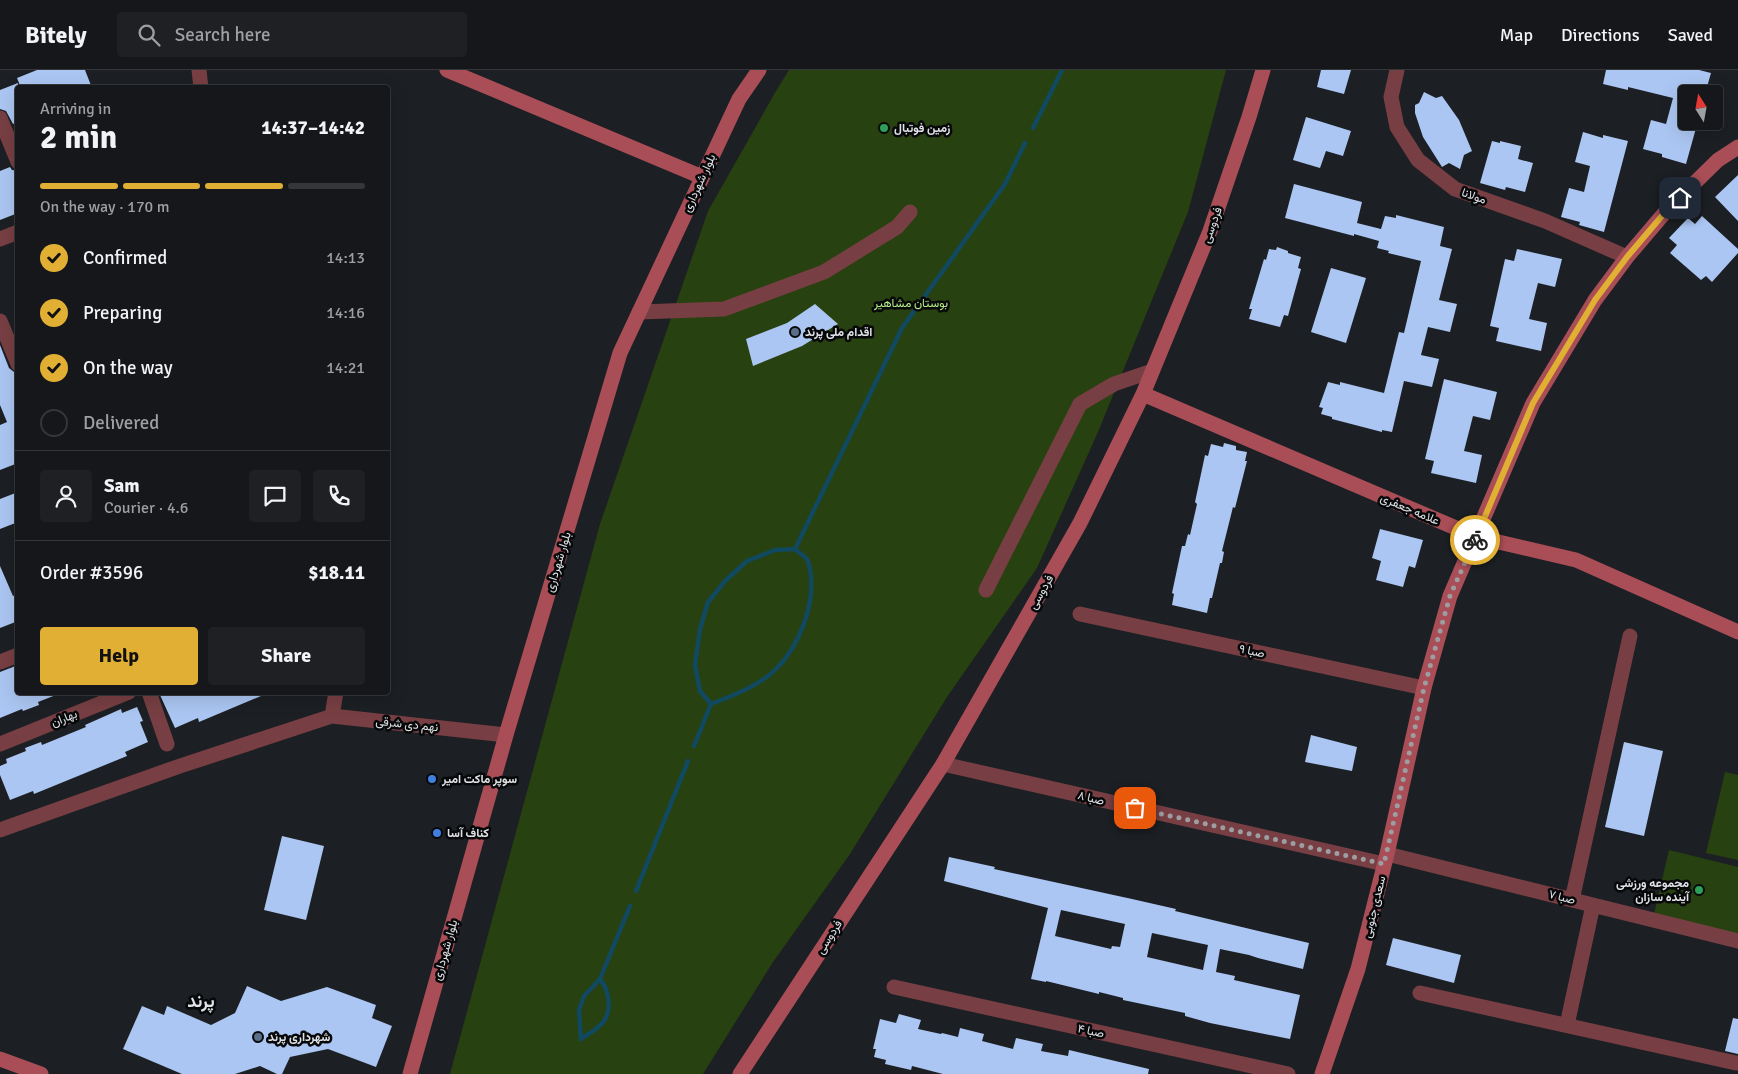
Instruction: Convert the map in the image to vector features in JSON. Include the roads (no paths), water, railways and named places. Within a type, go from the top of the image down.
[{"type":"street","points":[[200,70],[201,85]]},
{"type":"street","points":[[447,70],[702,177]]},
{"type":"street","name":"بلوار شهرداری","points":[[410,1074],[506,735],[620,353],[739,98],[759,70]]},
{"type":"street","name":"فردوسی","points":[[740,1074],[943,764],[1080,523],[1143,394],[1210,231],[1263,70]]},
{"type":"street","name":"مولانا","points":[[1396,70],[1391,97],[1397,127],[1418,160],[1455,189],[1545,221],[1627,257]]},
{"type":"street","points":[[0,118],[15,155]]},
{"type":"street","name":"سعدی جنوبی","points":[[1322,1074],[1358,969],[1386,859],[1424,688],[1450,596],[1533,403],[1595,300],[1627,257],[1667,210],[1718,160],[1738,147]]},
{"type":"street","points":[[639,312],[724,309],[824,272],[897,227],[910,212]]},
{"type":"street","points":[[0,239],[15,233]]},
{"type":"street","points":[[0,321],[15,357]]},
{"type":"street","points":[[986,590],[1080,404],[1114,384],[1152,371]]},
{"type":"street","name":"علامه جعفری","points":[[1143,394],[1477,537],[1576,560],[1738,632]]},
{"type":"street","name":"صبا ۹","points":[[1080,614],[1424,688]]},
{"type":"street","points":[[1572,900],[1630,636]]},
{"type":"street","points":[[0,662],[15,656]]},
{"type":"street","name":"بهاران","points":[[0,744],[122,695]]},
{"type":"street","points":[[150,695],[167,744]]},
{"type":"street","points":[[0,830],[180,766],[332,716],[336,695]]},
{"type":"street","name":"نهم دی شرقی","points":[[332,716],[506,735]]},
{"type":"street","name":"صبا ۸","points":[[943,764],[1386,859]]},
{"type":"street","name":"صبا ۷","points":[[1386,859],[1572,900],[1738,941]]},
{"type":"street","points":[[1567,1025],[1593,905]]},
{"type":"street","name":"صبا ۴","points":[[894,988],[1288,1074]]},
{"type":"street","points":[[1420,993],[1736,1062]]},
{"type":"street","points":[[0,1059],[41,1074]]},
{"type":"waterway","points":[[1033,128],[1062,70]]},
{"type":"waterway","points":[[694,746],[711,704],[761,681],[775,670],[792,649],[804,623],[811,596],[808,560],[795,549],[902,328],[1005,184],[1025,143]]},
{"type":"waterway","points":[[711,704],[700,691],[695,665],[700,629],[708,602],[726,580],[747,561],[775,550],[795,549]]},
{"type":"waterway","points":[[636,891],[688,761]]},
{"type":"waterway","points":[[581,1039],[579,1010],[584,996],[600,979],[630,906]]},
{"type":"waterway","points":[[581,1039],[603,1022],[608,1011],[608,997],[600,979]]},
{"type":"place","name":"زمین فوتبال","points":[[884,128]]},
{"type":"place","name":"اقدام ملی پرند","points":[[795,332]]},
{"type":"place","name":"سوپر ماکت امیر","points":[[432,779]]},
{"type":"place","name":"کناف آسا","points":[[437,833]]},
{"type":"place","name":"مجموعه ورزشی آینده سازان","points":[[1699,890]]},
{"type":"place","name":"شهرداری پرند","points":[[258,1037]]},
{"type":"district","name":"پرند","points":[[201,1001]]},
{"type":"park label","name":"بوستان مشاهیر","points":[[911,303]]}]
